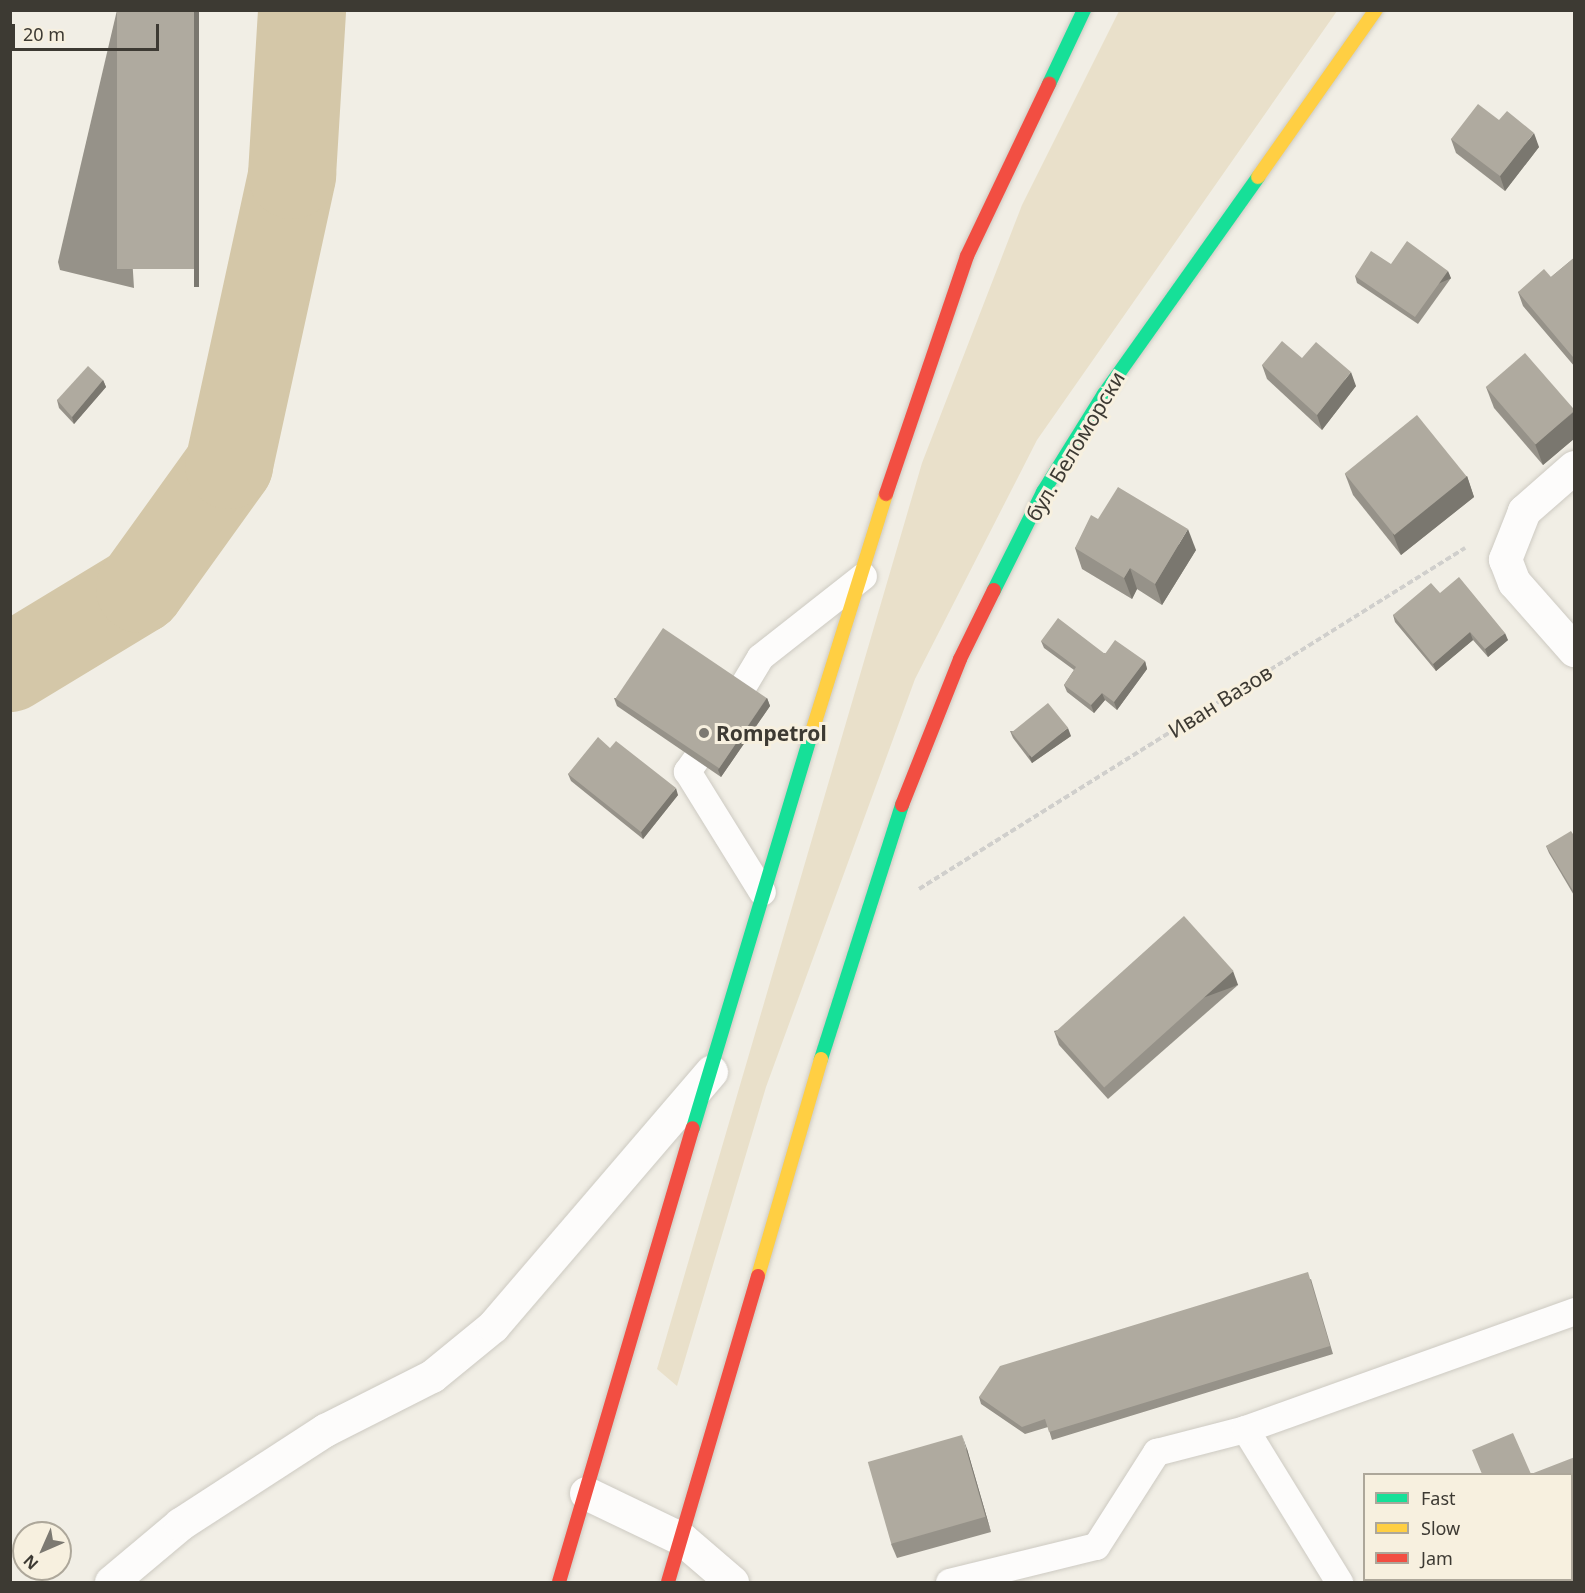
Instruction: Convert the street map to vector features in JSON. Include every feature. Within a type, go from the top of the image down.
[{"type":"main road","points":[[559,1582],[711,1072],[762,892],[863,576],[917,394],[967,256],[1084,10]]},
{"type":"main road","name":"бул. Беломорски","points":[[668,1582],[682,1539],[749,1292],[860,927],[918,758],[1043,492],[1104,394],[1376,10]]},
{"type":"street","points":[[1575,467],[1524,511],[1506,546],[1508,570],[1575,650]]},
{"type":"street","points":[[111,1582],[180,1524],[325,1430],[432,1376],[493,1326],[711,1072]]},
{"type":"street","points":[[586,1493],[682,1539],[732,1582]]},
{"type":"lane","points":[[742,687],[760,657],[863,576]]},
{"type":"lane","points":[[695,760],[687,771],[762,892]]},
{"type":"lane","points":[[949,1582],[1096,1545],[1156,1452],[1245,1429],[1575,1311]]},
{"type":"lane","points":[[1245,1429],[1339,1582]]},
{"type":"path","name":"Иван Вазов","points":[[860,927],[1524,511]]},
{"type":"shaded area","points":[[1119,11],[1337,11],[1037,440],[915,679],[766,1087],[677,1386],[657,1369],[922,463],[1022,205]]},
{"type":"building","points":[[117,10],[194,10],[194,269],[117,269]]},
{"type":"building","points":[[1478,104],[1499,120],[1507,111],[1534,133],[1500,176],[1451,139]]},
{"type":"building","points":[[1407,241],[1448,271],[1415,317],[1355,276],[1371,251],[1391,264]]},
{"type":"building","points":[[1575,257],[1575,356],[1573,357],[1518,292],[1544,269],[1551,277]]},
{"type":"building","points":[[1282,341],[1302,358],[1316,342],[1351,372],[1317,415],[1262,365]]},
{"type":"building","points":[[1525,353],[1574,409],[1536,444],[1486,387]]},
{"type":"building","points":[[88,366],[103,380],[72,417],[57,400]]},
{"type":"building","points":[[1417,415],[1467,476],[1394,535],[1345,474]]},
{"type":"building","points":[[1118,487],[1188,529],[1155,584],[1130,568],[1124,578],[1075,548],[1091,515],[1098,519]]},
{"type":"building","points":[[1459,577],[1505,633],[1485,649],[1470,632],[1433,664],[1393,615],[1431,583],[1440,593]]},
{"type":"building","points":[[1058,618],[1105,654],[1115,640],[1145,661],[1114,702],[1102,693],[1091,705],[1064,685],[1076,667],[1041,641]]},
{"type":"building","name":"Rompetrol","points":[[663,628],[767,698],[719,768],[615,698]]},
{"type":"building","points":[[1048,703],[1068,728],[1032,757],[1011,733]]},
{"type":"building","points":[[598,737],[610,748],[616,741],[676,788],[641,832],[568,774]]},
{"type":"building","points":[[1571,831],[1575,837],[1575,894],[1546,846]]},
{"type":"building","points":[[1184,916],[1234,971],[1104,1087],[1055,1032]]},
{"type":"building","points":[[1308,1272],[1330,1346],[1049,1432],[1045,1419],[1022,1427],[979,1397],[1000,1366]]},
{"type":"building","points":[[1513,1433],[1531,1473],[1482,1473],[1472,1450]]},
{"type":"building","points":[[962,1435],[985,1517],[891,1544],[868,1462]]},
{"type":"building","points":[[1575,1457],[1575,1582],[1525,1582],[1573,1581],[1573,1473],[1534,1473]]},
{"type":"waterway","points":[[10,668],[140,589],[229,465],[292,175],[302,10]]},
{"type":"traffic: fast","points":[[1049,84],[1084,10]]},
{"type":"traffic: fast","points":[[994,590],[1043,492],[1104,394],[1258,177]]},
{"type":"traffic: fast","points":[[693,1128],[811,735]]},
{"type":"traffic: fast","points":[[821,1059],[902,805]]},
{"type":"traffic: slow","points":[[1258,177],[1376,10]]},
{"type":"traffic: slow","points":[[811,735],[886,494]]},
{"type":"traffic: slow","points":[[758,1276],[821,1059]]},
{"type":"traffic: jam","points":[[886,494],[967,256],[1049,84]]},
{"type":"traffic: jam","points":[[902,805],[960,659],[994,590]]},
{"type":"traffic: jam","points":[[559,1582],[693,1128]]},
{"type":"traffic: jam","points":[[668,1582],[758,1276]]},
{"type":"place","name":"Rompetrol","points":[[704,733]]}]
